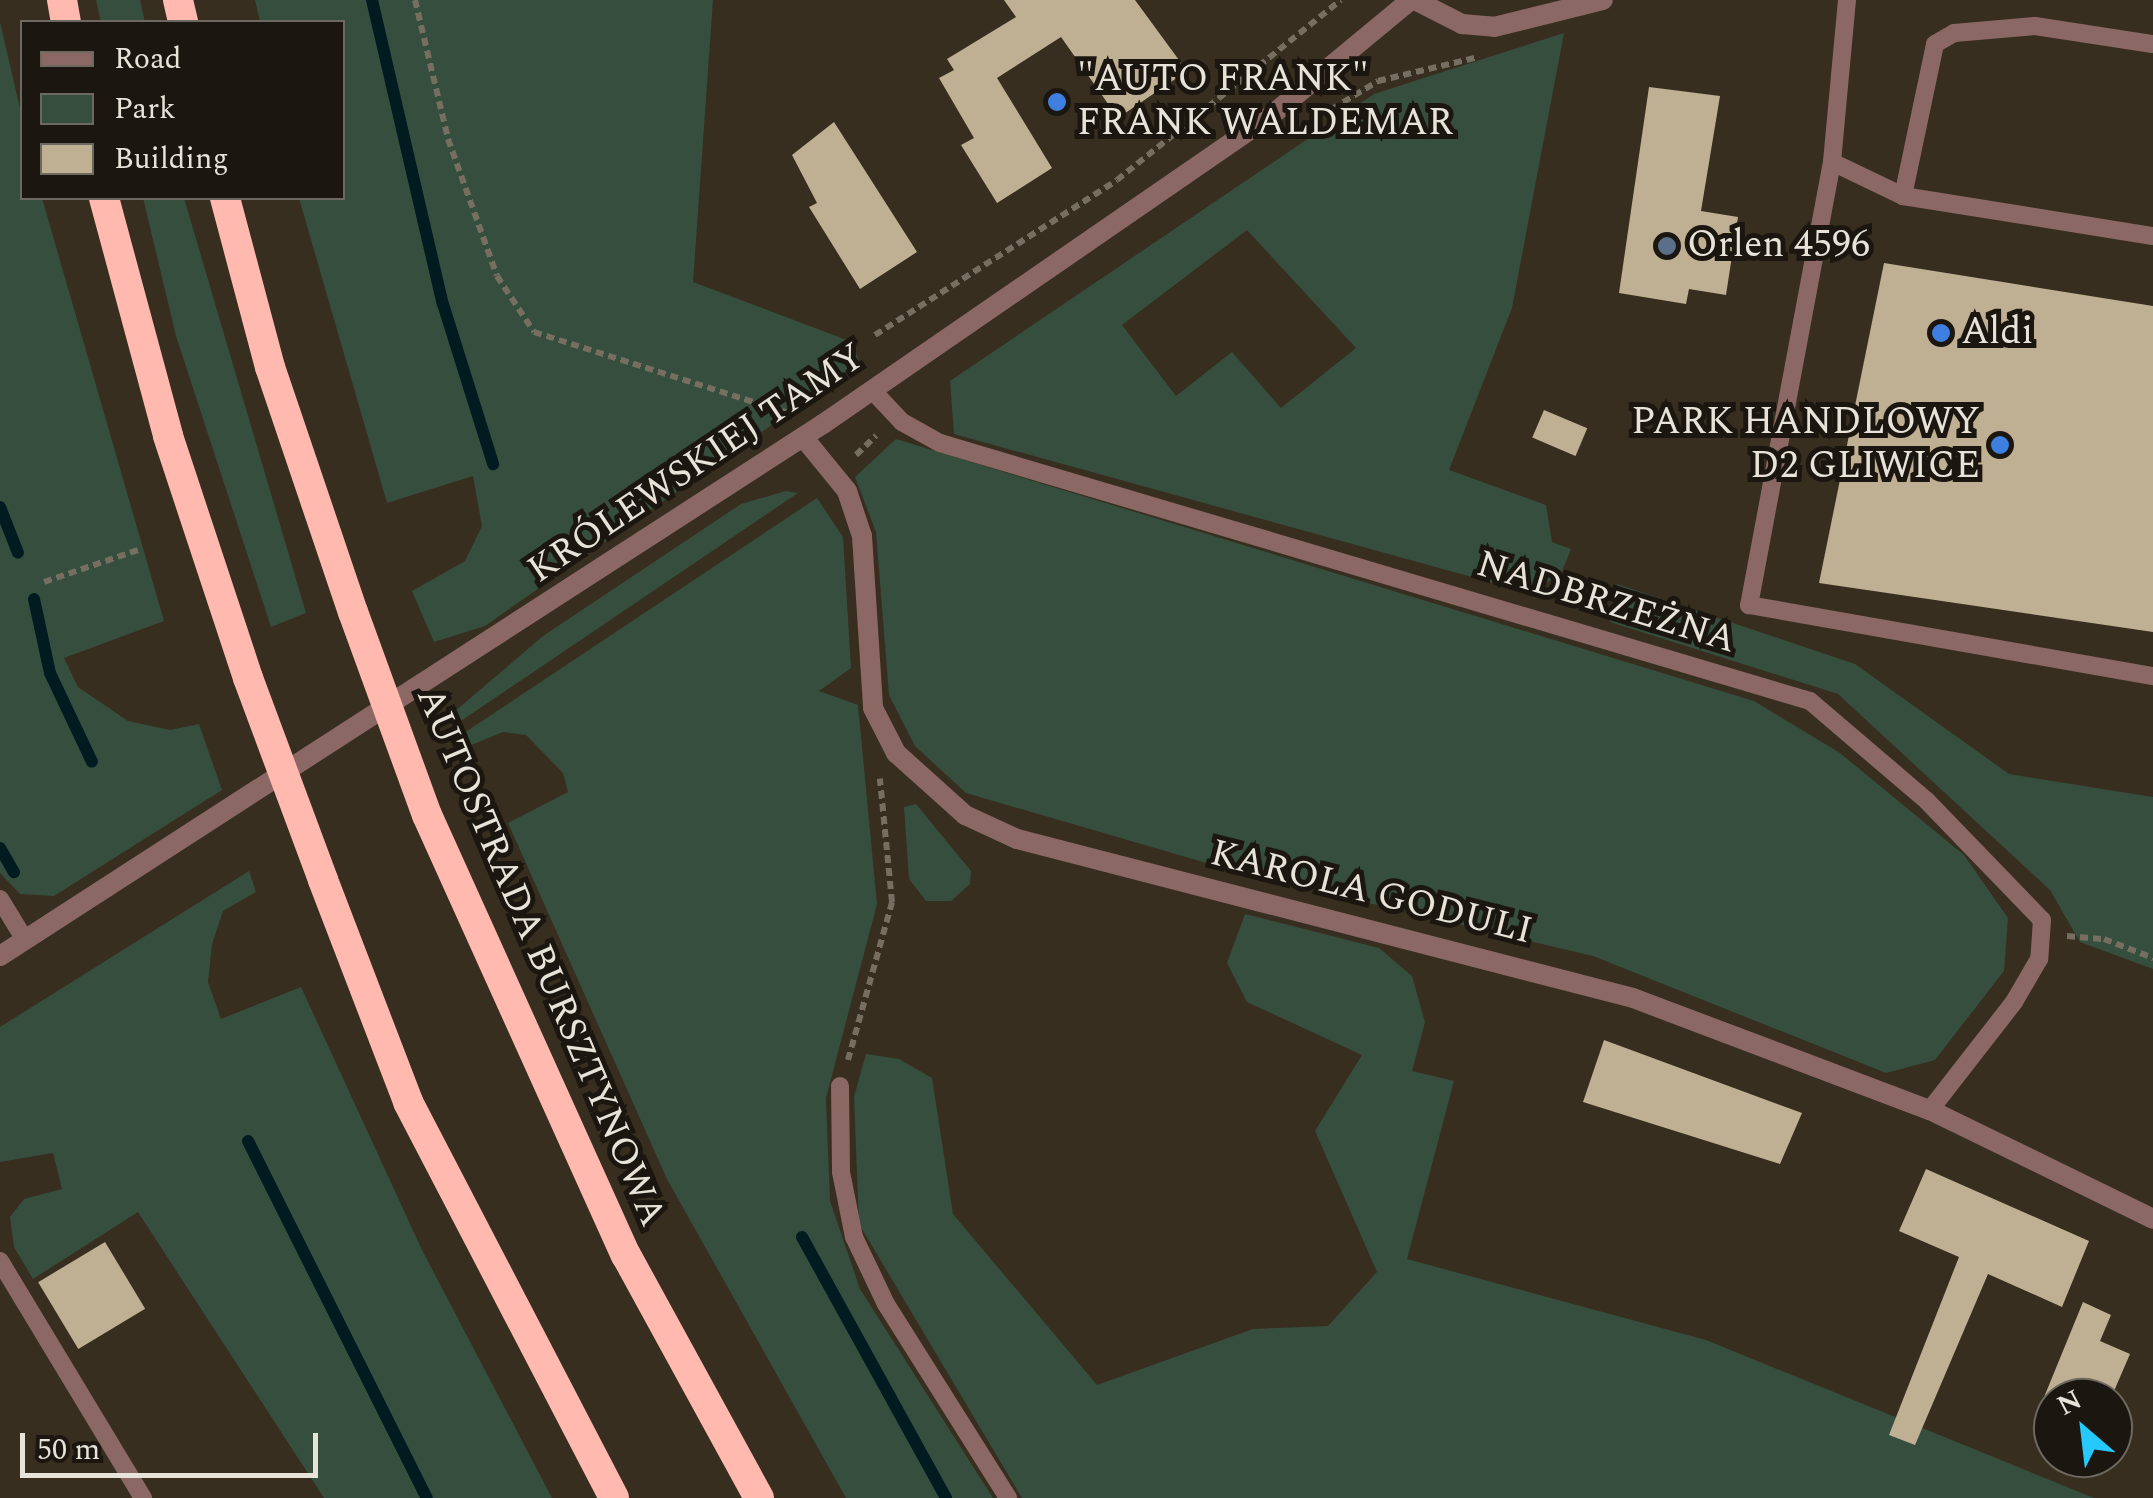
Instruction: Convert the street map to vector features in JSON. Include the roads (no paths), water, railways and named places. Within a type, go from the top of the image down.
[{"type":"highway","points":[[105,200],[168,436],[248,678],[408,1102],[614,1498]]},
{"type":"highway","name":"AUTOSTRADA BURSZTYNOWA","points":[[225,200],[270,367],[427,816],[626,1255],[760,1498]]},
{"type":"street","points":[[1413,0],[1448,19],[1494,28],[1603,0]]},
{"type":"street","name":"KRÓLEWSKIEJ TAMY","points":[[0,956],[823,424],[1273,114],[1413,0]]},
{"type":"street","name":"KAROLA GODULI","points":[[803,437],[834,475],[862,536],[873,708],[896,752],[965,815],[1016,839],[1634,998],[1930,1110],[2153,1220]]},
{"type":"lane","points":[[1847,0],[1832,162],[1749,605],[2153,676]]},
{"type":"lane","points":[[1903,196],[1935,44],[1954,33],[2035,26],[2153,44]]},
{"type":"lane","points":[[1832,162],[1903,196],[2153,236]]},
{"type":"lane","name":"NADBRZEŻNA","points":[[872,390],[897,416],[940,442],[1810,702],[1927,802],[2042,920],[2045,935],[2014,1002],[1930,1110]]},
{"type":"lane","points":[[0,899],[25,940]]},
{"type":"lane","points":[[840,1086],[841,1172],[854,1237],[1008,1498]]},
{"type":"lane","points":[[0,1261],[143,1498]]},
{"type":"waterway","points":[[372,0],[443,304],[493,464]]},
{"type":"waterway","points":[[0,507],[18,553]]},
{"type":"waterway","points":[[34,599],[50,673],[92,762]]},
{"type":"waterway","points":[[0,848],[14,872]]},
{"type":"waterway","points":[[248,1141],[427,1498]]},
{"type":"waterway","points":[[802,1237],[946,1498]]},
{"type":"place","name":"\"AUTO FRANK\" FRANK WALDEMAR","points":[[1057,102]]},
{"type":"place","name":"Orlen 4596","points":[[1667,246]]},
{"type":"place","name":"Aldi","points":[[1941,333]]},
{"type":"place","name":"PARK HANDLOWY D2 GLIWICE","points":[[2000,445]]}]
